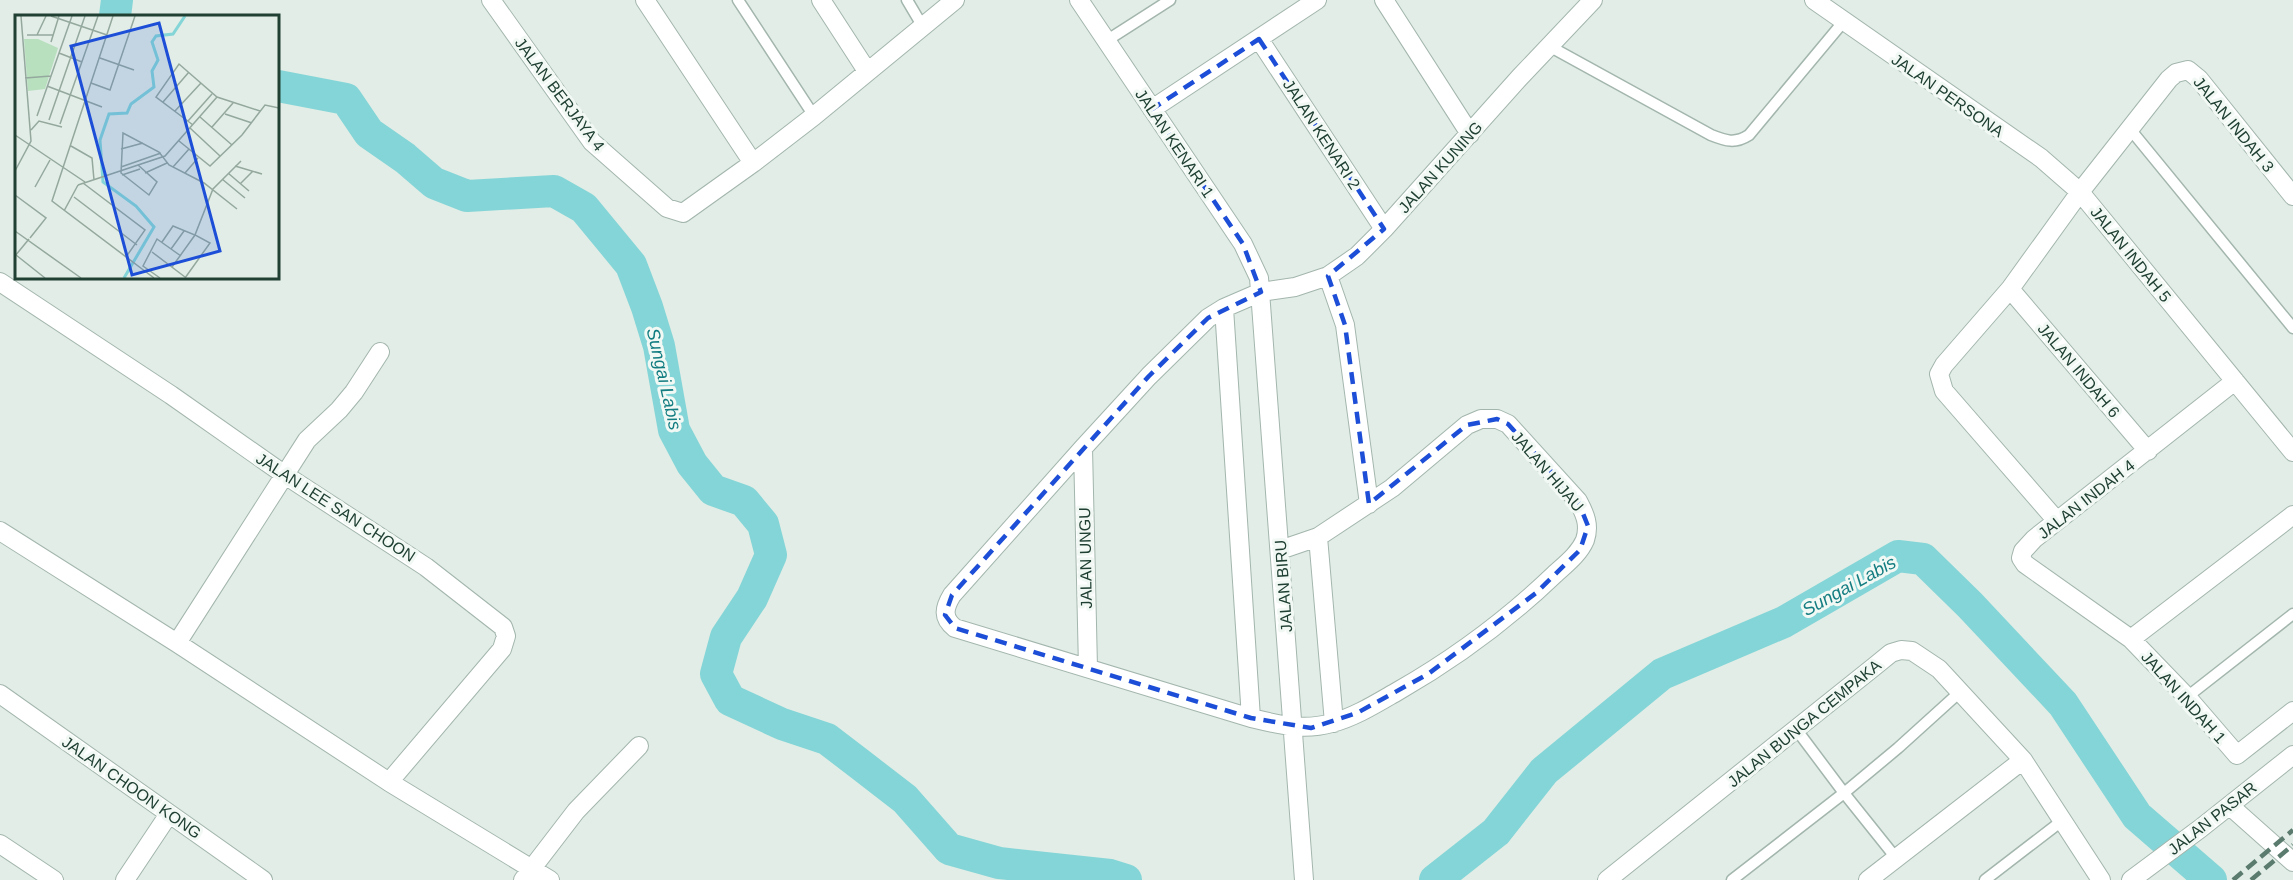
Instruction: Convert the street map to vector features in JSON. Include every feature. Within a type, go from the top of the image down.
[{"type":"street","name":"JALAN BERJAYA 4","points":[[491,0],[591,142],[667,207],[683,213],[753,163]]},
{"type":"street","points":[[820,0],[867,71]]},
{"type":"street","points":[[647,1],[753,163],[956,0]]},
{"type":"street","name":"JALAN KENARI 1","points":[[1079,0],[1243,244],[1253,263],[1261,292]]},
{"type":"street","points":[[1152,109],[1317,0]]},
{"type":"street","points":[[1384,0],[1470,134]]},
{"type":"street","name":"JALAN KUNING","points":[[1083,447],[1149,376],[1208,318],[1224,308],[1261,292],[1295,287],[1328,276],[1357,256],[1593,0]]},
{"type":"street","name":"JALAN PERSONA","points":[[1814,0],[2041,158],[2080,192]]},
{"type":"street","name":"JALAN KENARI 2","points":[[1259,39],[1384,229]]},
{"type":"street","name":"JALAN INDAH 3","points":[[2080,192],[2169,79],[2176,73],[2187,70],[2199,79],[2293,196]]},
{"type":"street","name":"JALAN INDAH 5","points":[[2057,521],[1944,391],[1939,374],[1944,365],[2010,289],[2080,192],[2293,452]]},
{"type":"street","points":[[1328,276],[1345,325],[1369,504]]},
{"type":"street","name":"JALAN LEE SAN CHOON","points":[[0,282],[161,388],[285,475],[426,567],[503,627],[506,636],[502,649],[388,782]]},
{"type":"street","name":"JALAN INDAH 6","points":[[2010,289],[2148,451]]},
{"type":"street","name":"JALAN BIRU","points":[[1261,292],[1304,880]]},
{"type":"street","points":[[1224,308],[1251,718]]},
{"type":"street","points":[[177,643],[307,440],[339,410],[354,392],[380,352]]},
{"type":"street","name":"JALAN INDAH 4","points":[[2131,639],[2025,564],[2021,558],[2023,551],[2034,539],[2235,381]]},
{"type":"street","name":"JALAN HIJAU","points":[[1083,447],[952,595],[946,604],[945,615],[948,623],[955,628],[1251,718],[1292,728],[1311,728],[1334,723],[1420,679],[1476,640],[1536,593],[1580,550],[1586,538],[1588,526],[1586,515],[1578,501],[1508,424],[1489,418],[1467,425],[1392,488],[1318,537],[1280,550]]},
{"type":"street","name":"JALAN UNGU","points":[[1083,447],[1088,668]]},
{"type":"street","points":[[2131,639],[2292,519]]},
{"type":"street","points":[[0,531],[177,643],[527,874],[550,880]]},
{"type":"street","points":[[1318,537],[1334,723]]},
{"type":"street","name":"JALAN INDAH 1","points":[[2131,639],[2187,697],[2237,755],[2293,711]]},
{"type":"street","name":"JALAN BUNGA CEMPAKA","points":[[1607,880],[1891,653],[1901,650],[1912,651],[1939,669],[2023,760],[2101,880]]},
{"type":"street","name":"JALAN CHOON KONG","points":[[0,694],[263,880]]},
{"type":"street","points":[[527,874],[576,811],[639,746]]},
{"type":"street","name":"JALAN PASAR","points":[[2136,876],[2230,806],[2293,755]]},
{"type":"street","points":[[1868,880],[2023,760]]},
{"type":"street","points":[[2230,806],[2293,861]]},
{"type":"street","points":[[125,880],[169,813]]},
{"type":"street","points":[[0,844],[54,880]]},
{"type":"lane","points":[[738,0],[814,116]]},
{"type":"lane","points":[[907,0],[923,27]]},
{"type":"lane","points":[[1106,41],[1170,0]]},
{"type":"lane","points":[[1549,46],[1711,135],[1732,142],[1740,141],[1749,135],[1844,21]]},
{"type":"lane","points":[[2130,129],[2293,328]]},
{"type":"lane","points":[[2187,697],[2293,614]]},
{"type":"lane","points":[[1732,880],[1844,793],[1961,691]]},
{"type":"lane","points":[[1796,729],[1896,858]]},
{"type":"lane","points":[[1985,880],[2063,820]]},
{"type":"highlighted area","points":[[1259,39],[1384,229],[1328,276],[1345,325],[1369,504],[1467,425],[1497,419],[1508,424],[1578,501],[1588,526],[1580,550],[1536,593],[1428,674],[1357,713],[1311,728],[1251,718],[955,628],[945,615],[952,595],[1149,376],[1208,318],[1261,292],[1243,244],[1152,109]]},
{"type":"waterway","name":"Sungai Labis","points":[[115,15],[117,0]]},
{"type":"waterway","name":"Sungai Labis","points":[[279,86],[346,99],[369,133],[405,158],[434,183],[467,196],[554,191],[584,208],[631,265],[659,346],[674,430],[692,464],[713,490],[744,501],[763,524],[771,555],[752,598],[726,637],[716,674],[730,700],[782,724],[827,739],[905,799],[949,849],[999,863],[1110,875],[1126,880]]},
{"type":"waterway","name":"Sungai Labis","points":[[1435,880],[1496,832],[1544,771],[1662,674],[1784,622],[1898,556],[1923,559],[1970,605],[2063,704],[2137,816],[2211,880]]},
{"type":"railway","points":[[2233,880],[2293,830]]},
{"type":"railway","points":[[2251,880],[2293,845]]}]
